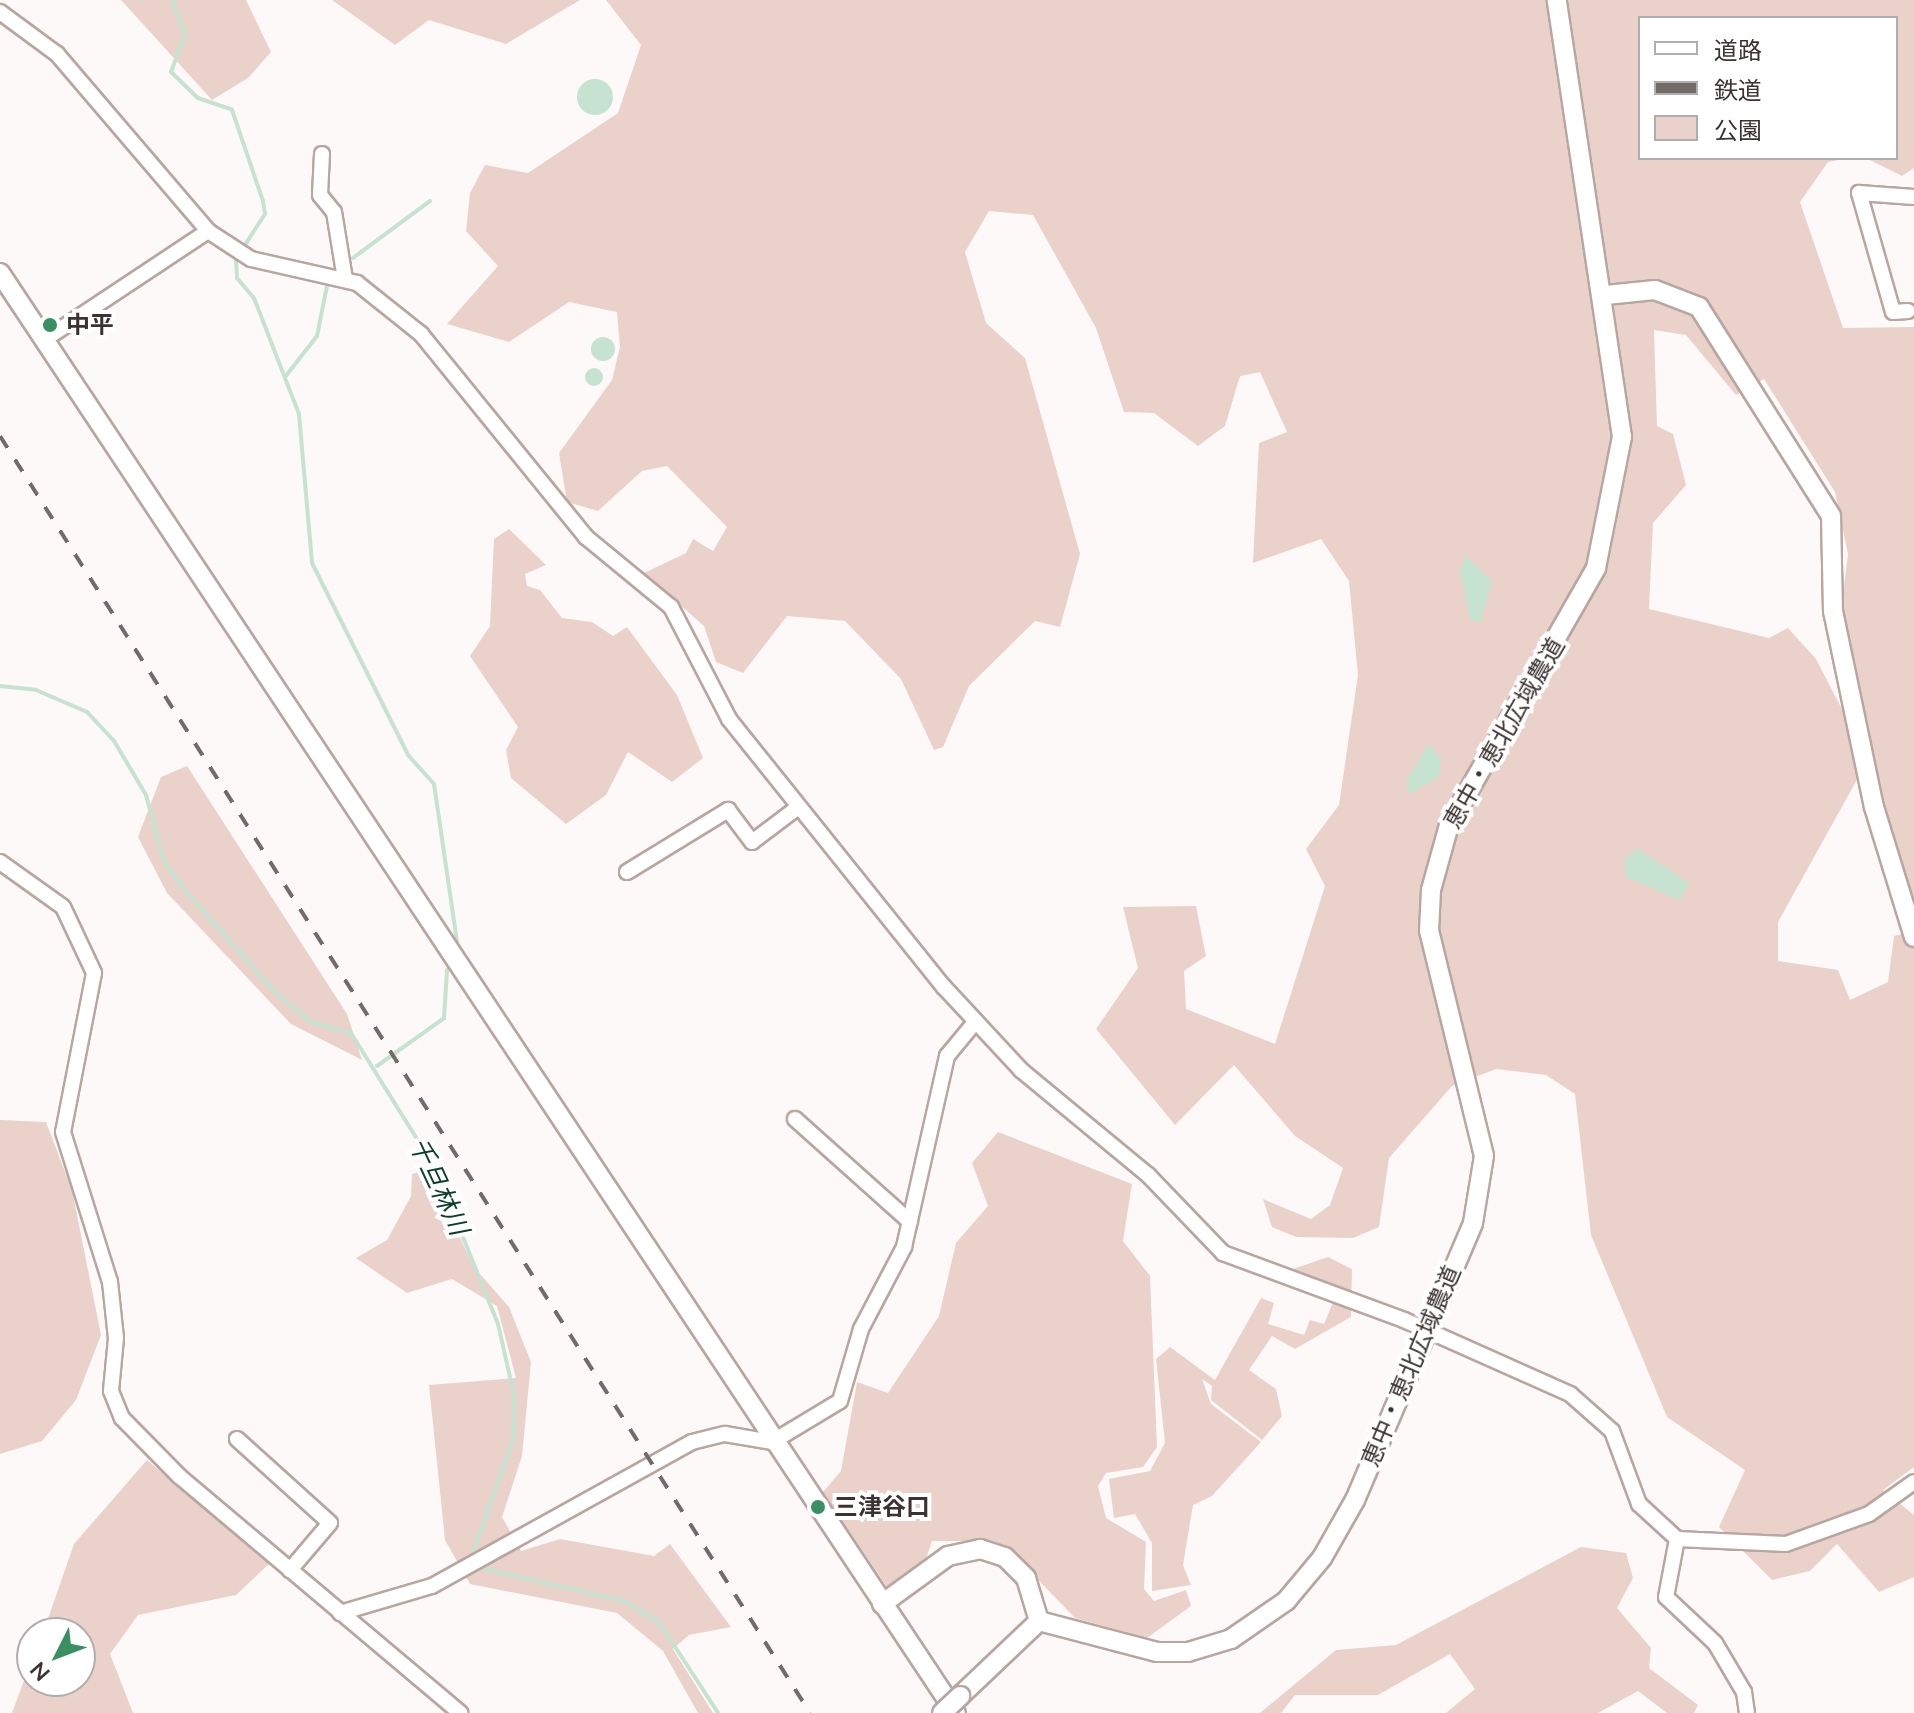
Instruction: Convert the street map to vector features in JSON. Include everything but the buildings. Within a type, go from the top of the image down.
[{"type":"street","name":"恵中・恵北広域農道","points":[[1039,1621],[1173,1652],[1216,1645],[1259,1622],[1299,1587],[1333,1542],[1473,1223],[1484,1156],[1429,931],[1431,890],[1449,825],[1564,631],[1605,543],[1622,437],[1606,295],[1557,0]]},
{"type":"street","points":[[0,12],[57,54],[208,231],[251,259],[345,279],[370,290],[421,334],[586,537],[671,607],[729,719],[797,808],[976,1021],[1021,1070],[1148,1175],[1223,1253],[1425,1330],[1549,1383],[1593,1412],[1617,1441],[1639,1504],[1677,1539],[1786,1544],[1869,1514],[1914,1482]]},
{"type":"street","points":[[322,154],[320,195],[334,212],[345,279]]},
{"type":"street","points":[[1908,311],[1893,312],[1859,193],[1914,197]]},
{"type":"street","points":[[44,340],[208,231]]},
{"type":"street","points":[[0,273],[772,1442],[882,1604],[958,1704]]},
{"type":"street","points":[[1606,295],[1655,290],[1699,307],[1831,516],[1833,611],[1874,807],[1914,937]]},
{"type":"street","points":[[627,872],[728,810],[752,842],[797,808]]},
{"type":"street","points":[[0,862],[63,907],[94,973],[63,1132],[110,1282],[116,1405],[139,1439],[460,1713]]},
{"type":"street","points":[[340,1613],[467,1568],[692,1442],[725,1434],[772,1442],[840,1401],[861,1329],[886,1288],[910,1222],[947,1056],[976,1021]]},
{"type":"street","points":[[795,1119],[910,1222]]},
{"type":"street","points":[[237,1439],[330,1523],[290,1570]]},
{"type":"street","points":[[1677,1539],[1666,1597],[1715,1643],[1744,1692],[1747,1713]]},
{"type":"street","points":[[882,1604],[948,1556],[980,1549],[1005,1557],[1026,1578],[1039,1621],[958,1704],[942,1713]]},
{"type":"green space","points":[[121,0],[246,0],[271,52],[248,78],[212,100]]},
{"type":"green space","points":[[332,0],[580,0],[506,44],[429,20],[395,45]]},
{"type":"green space","points":[[606,0],[1914,0],[1914,168],[1902,176],[1870,160],[1898,160],[1898,16],[1638,16],[1638,160],[1838,160],[1828,162],[1800,202],[1843,328],[1914,327],[1914,931],[1914,1467],[1883,1490],[1914,1515],[1914,1577],[1879,1592],[1837,1544],[1810,1571],[1772,1580],[1719,1527],[1745,1470],[1667,1417],[1591,1235],[1575,1094],[1546,1075],[1496,1069],[1452,1086],[1389,1158],[1379,1227],[1353,1238],[1296,1237],[1272,1227],[1263,1199],[1311,1219],[1330,1205],[1343,1168],[1295,1136],[1234,1065],[1175,1125],[1096,1029],[1138,968],[1123,907],[1196,906],[1206,956],[1184,971],[1186,1009],[1275,1044],[1325,886],[1306,849],[1339,805],[1358,675],[1349,581],[1321,539],[1253,563],[1259,443],[1287,432],[1260,372],[1240,376],[1225,426],[1198,446],[1154,413],[1124,412],[1096,328],[1033,215],[989,211],[965,252],[986,323],[1025,358],[1080,554],[1060,627],[1035,621],[969,686],[943,747],[934,750],[901,679],[845,621],[787,616],[743,673],[716,662],[704,626],[644,573],[686,553],[693,539],[713,551],[727,527],[667,466],[642,471],[598,511],[567,502],[559,453],[612,380],[620,347],[617,312],[569,302],[509,342],[447,324],[498,266],[466,231],[470,193],[485,165],[528,173],[618,113],[641,45]],"holes":[[[1654,330],[1686,335],[1736,395],[1764,379],[1835,492],[1848,554],[1841,611],[1914,931],[1894,936],[1888,982],[1850,1000],[1838,970],[1778,961],[1778,922],[1859,776],[1845,715],[1816,659],[1788,628],[1769,638],[1649,609],[1653,523],[1686,485],[1673,434],[1657,426]]]},
{"type":"green space","points":[[509,529],[546,565],[525,574],[527,586],[540,590],[562,618],[592,622],[613,636],[627,627],[677,695],[703,758],[672,782],[628,752],[606,795],[566,824],[511,778],[506,750],[518,727],[470,656],[490,626],[494,539]]},
{"type":"green space","points":[[187,766],[347,1014],[362,1060],[291,1024],[167,893],[138,837],[161,777]]},
{"type":"green space","points":[[0,1120],[46,1122],[72,1190],[101,1335],[76,1400],[42,1441],[0,1454]]},
{"type":"green space","points":[[998,1132],[1132,1184],[1123,1241],[1150,1276],[1157,1447],[1143,1467],[1106,1473],[1098,1486],[1106,1518],[1146,1542],[1144,1589],[1154,1601],[1186,1590],[1191,1606],[1147,1638],[1075,1618],[1020,1561],[989,1541],[932,1541],[925,1562],[887,1587],[823,1492],[841,1471],[857,1382],[888,1393],[939,1316],[956,1243],[988,1206],[972,1163]]},
{"type":"green space","points":[[429,1170],[473,1266],[509,1307],[531,1362],[522,1456],[502,1517],[521,1551],[560,1539],[654,1556],[670,1544],[731,1627],[689,1635],[673,1649],[713,1713],[698,1713],[663,1651],[617,1613],[470,1584],[445,1540],[429,1385],[516,1378],[497,1306],[452,1279],[407,1293],[356,1258],[387,1240],[411,1196],[412,1174]]},
{"type":"green space","points":[[1328,1257],[1352,1269],[1351,1317],[1295,1349],[1272,1336],[1249,1370],[1276,1389],[1282,1416],[1262,1440],[1211,1400],[1212,1386],[1202,1379],[1211,1404],[1261,1442],[1212,1496],[1193,1505],[1183,1565],[1191,1585],[1152,1591],[1152,1543],[1135,1514],[1114,1518],[1109,1479],[1150,1471],[1165,1443],[1156,1359],[1170,1347],[1215,1380],[1261,1298],[1274,1303],[1268,1324],[1304,1335],[1310,1320],[1324,1324],[1336,1295],[1289,1279],[1293,1269]]},
{"type":"green space","points":[[147,1460],[269,1564],[236,1595],[138,1615],[110,1654],[133,1713],[12,1713],[18,1697],[96,1697],[96,1617],[49,1617],[74,1544]]},
{"type":"green space","points":[[1581,1547],[1626,1553],[1633,1578],[1617,1608],[1651,1648],[1649,1668],[1698,1705],[1694,1713],[1667,1713],[1638,1691],[1598,1713],[1446,1713],[1475,1689],[1450,1654],[1378,1695],[1295,1695],[1281,1713],[1260,1713],[1336,1650],[1396,1645]]},
{"type":"shaded area","points":[[595,79],[608,84],[613,97],[608,110],[595,115],[582,110],[577,97],[582,84]]},
{"type":"shaded area","points":[[603,337],[612,340],[615,349],[612,358],[603,361],[594,358],[591,349],[594,340]]},
{"type":"shaded area","points":[[590,368],[598,368],[603,377],[601,384],[590,386],[585,381],[585,373]]},
{"type":"shaded area","points":[[1466,555],[1492,582],[1480,623],[1470,619],[1460,571]]},
{"type":"shaded area","points":[[1429,743],[1441,759],[1439,777],[1409,794],[1406,781]]},
{"type":"shaded area","points":[[1637,848],[1689,883],[1680,900],[1626,877],[1624,860]]},
{"type":"waterway","points":[[172,0],[185,34],[171,72],[198,98],[232,110],[263,201],[265,214],[246,243]]},
{"type":"waterway","points":[[353,258],[430,201]]},
{"type":"waterway","points":[[236,259],[237,278],[254,298],[299,414],[312,563],[408,755],[434,784],[458,948]]},
{"type":"waterway","points":[[285,377],[317,336],[328,281]]},
{"type":"waterway","name":"千旦林川","points":[[0,686],[36,690],[87,712],[114,741],[146,795],[164,861],[183,888],[276,993],[311,1022],[351,1033],[435,1168],[498,1324],[514,1395],[514,1437],[473,1552],[485,1569],[624,1601],[659,1622],[718,1713]]},
{"type":"waterway","points":[[377,1066],[444,1018],[447,970]]},
{"type":"railway","points":[[0,436],[810,1713]]},
{"type":"place","name":"中平","points":[[50,325]]},
{"type":"place","name":"三津谷口","points":[[818,1507]]}]
